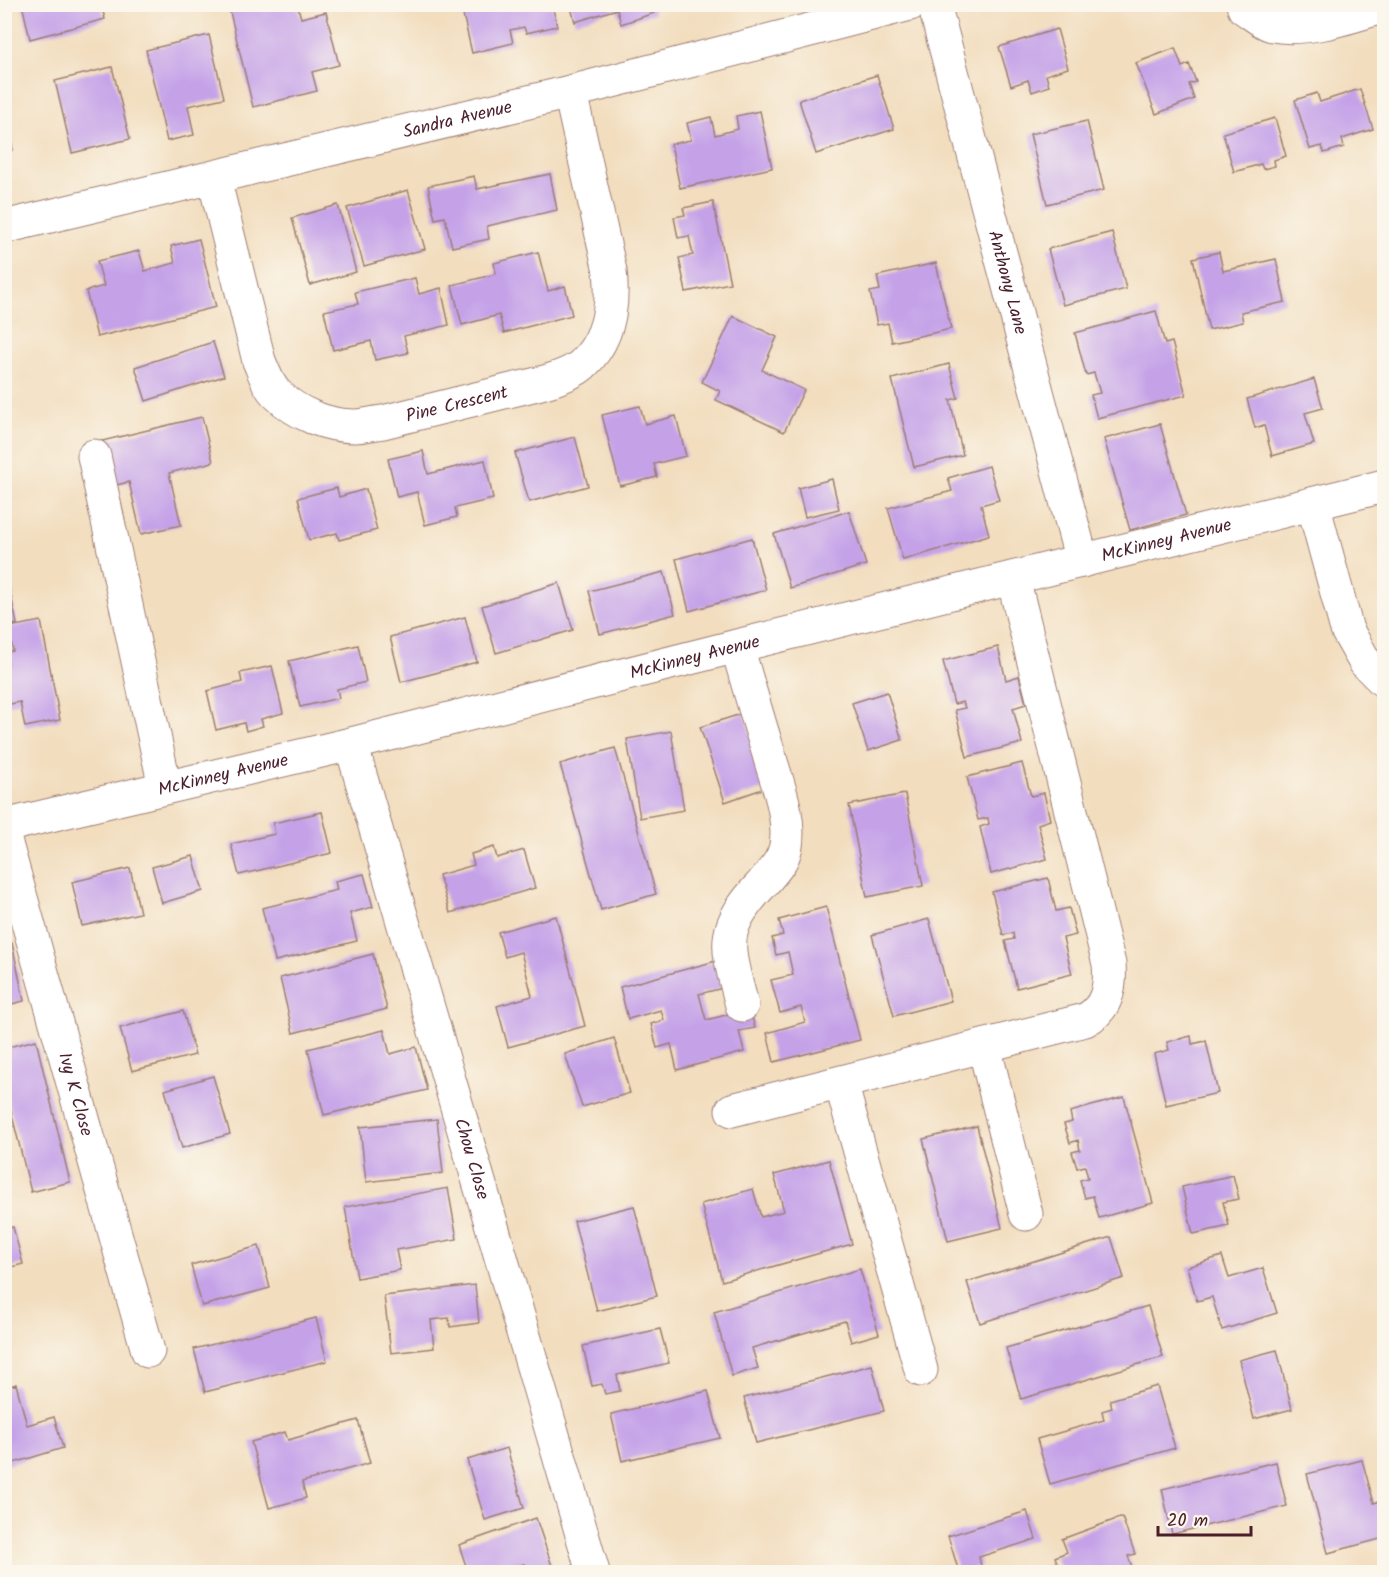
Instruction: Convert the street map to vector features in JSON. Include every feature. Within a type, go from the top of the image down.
[{"type":"street","name":"Sandra Avenue","points":[[4,226],[570,93],[910,4]]},
{"type":"street","name":"Anthony Lane","points":[[934,4],[1082,561]]},
{"type":"street","points":[[1243,4],[1244,8],[1271,25],[1305,26],[1384,6]]},
{"type":"street","name":"Pine Crescent","points":[[214,178],[259,361],[267,381],[276,394],[311,417],[334,424],[356,426],[383,422],[551,380],[580,367],[593,353],[610,315],[612,294],[610,272],[570,93]]},
{"type":"street","points":[[94,456],[165,787]]},
{"type":"street","name":"McKinney Avenue","points":[[4,826],[351,744],[1384,486]]},
{"type":"street","points":[[1313,504],[1347,630],[1365,662],[1384,681]]},
{"type":"street","points":[[732,1110],[1085,1020],[1093,1016],[1106,997],[1110,976],[1109,964],[1012,578]]},
{"type":"street","points":[[737,646],[783,803],[786,832],[786,844],[780,861],[740,909],[732,926],[729,941],[730,959],[742,1005]]},
{"type":"street","name":"Chou Close","points":[[351,744],[593,1572]]},
{"type":"street","name":"Ivy K Close","points":[[4,837],[148,1351]]},
{"type":"street","points":[[984,1046],[1026,1214]]},
{"type":"street","points":[[841,1083],[921,1370]]},
{"type":"building","points":[[22,4],[101,4],[105,19],[30,39]]},
{"type":"building","points":[[228,4],[297,4],[301,18],[326,12],[339,65],[312,72],[317,91],[253,107]]},
{"type":"building","points":[[487,4],[552,4],[557,26],[526,33],[524,27],[510,30],[513,43],[472,53],[462,10]]},
{"type":"building","points":[[570,4],[652,4],[654,13],[621,24],[617,9],[575,22]]},
{"type":"building","points":[[1133,4],[1152,4],[1152,5],[1134,10]]},
{"type":"building","points":[[1057,29],[1068,68],[1046,75],[1049,86],[1032,92],[1028,80],[1011,86],[999,47]]},
{"type":"building","points":[[209,35],[224,98],[188,106],[194,135],[167,141],[146,50]]},
{"type":"building","points":[[1175,48],[1182,67],[1189,64],[1196,82],[1189,84],[1194,99],[1156,114],[1136,63]]},
{"type":"building","points":[[112,67],[130,139],[72,153],[55,81]]},
{"type":"building","points":[[877,75],[894,129],[816,154],[799,100]]},
{"type":"building","points":[[1360,89],[1373,129],[1342,139],[1344,147],[1324,153],[1322,146],[1310,149],[1295,100],[1317,93],[1320,102]]},
{"type":"building","points":[[760,111],[772,168],[680,188],[671,144],[691,140],[687,123],[711,117],[715,135],[738,129],[736,116]]},
{"type":"building","points":[[4,113],[13,150],[4,153]]},
{"type":"building","points":[[1275,118],[1286,156],[1274,160],[1275,166],[1263,169],[1261,164],[1234,172],[1223,133]]},
{"type":"building","points":[[1087,121],[1104,190],[1047,204],[1030,134]]},
{"type":"building","points":[[550,174],[557,210],[487,226],[489,239],[452,247],[445,217],[435,219],[428,186],[474,176],[477,189]]},
{"type":"building","points":[[408,190],[425,249],[364,266],[347,208]]},
{"type":"building","points":[[713,202],[730,283],[686,292],[679,258],[693,255],[689,236],[678,238],[674,217],[685,215],[683,208]]},
{"type":"building","points":[[338,205],[356,272],[310,285],[292,218]]},
{"type":"building","points":[[1112,232],[1126,289],[1063,305],[1048,249]]},
{"type":"building","points":[[199,239],[216,307],[97,337],[86,291],[104,286],[97,261],[139,251],[145,271],[175,263],[171,246]]},
{"type":"building","points":[[538,252],[548,291],[565,286],[572,315],[504,333],[499,315],[462,325],[452,285],[496,274],[494,263]]},
{"type":"building","points":[[1219,252],[1223,271],[1276,259],[1285,302],[1241,312],[1243,322],[1209,330],[1193,258]]},
{"type":"building","points":[[936,263],[951,329],[892,342],[888,323],[877,325],[870,292],[880,290],[877,276]]},
{"type":"building","points":[[415,278],[419,294],[441,288],[449,325],[404,336],[408,353],[375,360],[371,341],[333,350],[324,311],[358,304],[355,292]]},
{"type":"building","points":[[1156,311],[1165,344],[1172,342],[1186,395],[1097,418],[1091,395],[1100,393],[1094,373],[1086,375],[1075,333]]},
{"type":"building","points":[[733,316],[777,337],[762,370],[804,390],[784,432],[716,400],[720,391],[702,382]]},
{"type":"building","points":[[213,342],[224,376],[146,401],[135,367]]},
{"type":"building","points":[[949,364],[958,398],[950,400],[963,455],[914,467],[892,379]]},
{"type":"building","points":[[1314,379],[1323,408],[1305,413],[1314,444],[1272,456],[1264,425],[1255,428],[1247,399]]},
{"type":"building","points":[[640,406],[645,424],[676,416],[686,456],[654,464],[657,477],[620,486],[602,415]]},
{"type":"building","points":[[202,417],[213,462],[169,473],[181,525],[141,534],[129,482],[112,486],[102,441]]},
{"type":"building","points":[[1160,424],[1186,515],[1130,530],[1104,439]]},
{"type":"building","points":[[575,437],[588,486],[529,502],[515,453]]},
{"type":"building","points":[[423,451],[428,474],[485,460],[493,499],[455,508],[457,517],[425,525],[417,492],[397,497],[388,459]]},
{"type":"building","points":[[989,466],[999,500],[981,505],[989,535],[903,560],[888,508],[952,491],[948,478]]},
{"type":"building","points":[[832,479],[839,509],[805,517],[798,488]]},
{"type":"building","points":[[337,488],[339,497],[366,489],[377,530],[339,540],[337,533],[309,540],[298,498]]},
{"type":"building","points":[[849,511],[866,565],[790,588],[774,534]]},
{"type":"building","points":[[752,538],[766,590],[689,611],[676,559]]},
{"type":"building","points":[[4,563],[17,624],[4,627]]},
{"type":"building","points":[[664,572],[675,614],[600,634],[589,591]]},
{"type":"building","points":[[559,583],[573,630],[496,653],[482,606]]},
{"type":"building","points":[[465,617],[477,662],[401,682],[390,637]]},
{"type":"building","points":[[41,621],[60,720],[25,727],[20,702],[5,705],[5,665],[8,664],[6,652],[13,651],[9,627]]},
{"type":"building","points":[[358,645],[366,682],[337,689],[339,698],[300,707],[289,661]]},
{"type":"building","points":[[998,647],[1006,680],[1019,676],[1026,704],[1013,708],[1022,743],[967,757],[955,710],[965,708],[963,702],[954,704],[943,661]]},
{"type":"building","points":[[272,666],[283,713],[261,719],[263,726],[246,731],[244,723],[216,730],[207,691],[242,682],[240,673]]},
{"type":"building","points":[[887,692],[902,740],[868,751],[852,703]]},
{"type":"building","points":[[744,713],[768,787],[725,802],[700,727]]},
{"type":"building","points":[[671,731],[684,810],[640,818],[627,739]]},
{"type":"building","points":[[615,748],[656,894],[601,910],[560,764]]},
{"type":"building","points":[[1022,763],[1031,796],[1044,793],[1050,820],[1038,824],[1047,859],[991,874],[980,827],[989,824],[988,818],[978,820],[967,777]]},
{"type":"building","points":[[905,794],[923,886],[867,897],[849,805]]},
{"type":"building","points":[[322,812],[332,853],[239,875],[231,844],[275,834],[273,823]]},
{"type":"building","points":[[494,847],[497,858],[524,850],[535,888],[450,913],[439,875],[474,865],[471,854]]},
{"type":"building","points":[[193,856],[203,891],[162,903],[152,867]]},
{"type":"building","points":[[130,868],[140,913],[82,926],[72,882]]},
{"type":"building","points":[[364,874],[373,907],[350,913],[357,941],[275,961],[262,908],[337,890],[335,881]]},
{"type":"building","points":[[1048,878],[1056,911],[1069,908],[1076,935],[1063,938],[1072,974],[1017,988],[1005,941],[1014,939],[1013,933],[1003,935],[992,892]]},
{"type":"building","points":[[826,907],[860,1040],[774,1062],[767,1033],[805,1022],[801,1007],[780,1013],[771,980],[793,975],[788,952],[776,955],[772,938],[783,935],[779,920]]},
{"type":"building","points":[[556,916],[585,1026],[508,1047],[497,1006],[532,996],[521,952],[505,957],[498,932]]},
{"type":"building","points":[[929,919],[951,1001],[894,1016],[872,935]]},
{"type":"building","points":[[12,943],[24,1001],[4,1006],[4,944]]},
{"type":"building","points":[[373,954],[387,1009],[293,1033],[280,978]]},
{"type":"building","points":[[716,961],[723,988],[699,994],[706,1020],[750,1009],[755,1028],[739,1031],[744,1052],[677,1070],[671,1044],[657,1048],[651,1024],[664,1020],[661,1010],[628,1019],[620,987]]},
{"type":"building","points":[[183,1011],[195,1055],[132,1071],[120,1028]]},
{"type":"building","points":[[384,1030],[390,1054],[416,1047],[427,1090],[324,1115],[308,1049]]},
{"type":"building","points":[[1191,1036],[1192,1044],[1206,1041],[1218,1093],[1166,1105],[1154,1054],[1169,1050],[1167,1042]]},
{"type":"building","points":[[614,1038],[630,1093],[582,1107],[565,1054]]},
{"type":"building","points":[[36,1040],[70,1182],[31,1192],[4,1083],[4,1048]]},
{"type":"building","points":[[213,1076],[230,1134],[182,1148],[165,1090]]},
{"type":"building","points":[[1124,1097],[1153,1203],[1099,1218],[1093,1196],[1085,1198],[1080,1180],[1088,1178],[1085,1166],[1077,1168],[1072,1152],[1080,1150],[1078,1140],[1070,1143],[1064,1124],[1072,1122],[1070,1112]]},
{"type":"building","points":[[437,1119],[443,1173],[366,1182],[360,1127]]},
{"type":"building","points":[[977,1126],[1002,1228],[948,1241],[923,1139]]},
{"type":"building","points":[[829,1160],[852,1244],[722,1281],[701,1204],[753,1189],[761,1217],[784,1211],[774,1175]]},
{"type":"building","points":[[1233,1175],[1239,1199],[1223,1202],[1229,1226],[1193,1234],[1182,1187]]},
{"type":"building","points":[[448,1188],[457,1239],[396,1250],[400,1270],[357,1278],[345,1207]]},
{"type":"building","points":[[634,1206],[657,1296],[597,1311],[574,1221]]},
{"type":"building","points":[[13,1227],[23,1264],[4,1269],[4,1229]]},
{"type":"building","points":[[1111,1237],[1124,1278],[980,1323],[967,1282]]},
{"type":"building","points":[[259,1246],[270,1288],[202,1306],[191,1265]]},
{"type":"building","points":[[1222,1256],[1229,1278],[1263,1268],[1277,1313],[1222,1330],[1212,1297],[1197,1301],[1187,1267]]},
{"type":"building","points":[[860,1269],[879,1334],[851,1342],[845,1321],[752,1348],[758,1368],[732,1376],[714,1312]]},
{"type":"building","points":[[475,1285],[479,1323],[450,1327],[449,1318],[431,1320],[434,1348],[391,1353],[384,1296]]},
{"type":"building","points":[[1148,1306],[1163,1357],[1021,1399],[1006,1348]]},
{"type":"building","points":[[316,1318],[327,1361],[205,1392],[194,1349]]},
{"type":"building","points":[[660,1329],[669,1363],[617,1375],[620,1391],[605,1394],[602,1384],[592,1386],[583,1346]]},
{"type":"building","points":[[1277,1350],[1292,1409],[1254,1419],[1239,1360]]},
{"type":"building","points":[[872,1365],[884,1411],[756,1443],[744,1398]]},
{"type":"building","points":[[16,1384],[27,1425],[54,1417],[63,1448],[4,1466],[4,1388]]},
{"type":"building","points":[[1157,1386],[1175,1448],[1050,1484],[1037,1439],[1104,1420],[1102,1411],[1112,1408],[1110,1400]]},
{"type":"building","points":[[708,1391],[720,1438],[622,1461],[611,1414]]},
{"type":"building","points":[[358,1420],[370,1463],[302,1482],[306,1498],[269,1508],[251,1442],[285,1432],[288,1440]]},
{"type":"building","points":[[507,1448],[524,1508],[485,1520],[467,1460]]},
{"type":"building","points":[[1362,1460],[1374,1503],[1384,1500],[1384,1538],[1328,1553],[1307,1474]]},
{"type":"building","points":[[1276,1462],[1287,1506],[1172,1534],[1162,1489]]},
{"type":"building","points":[[1027,1511],[1036,1539],[979,1557],[981,1566],[959,1572],[948,1536]]},
{"type":"building","points":[[1122,1517],[1135,1554],[1128,1556],[1134,1572],[1061,1572],[1055,1557],[1067,1552],[1062,1539]]},
{"type":"building","points":[[536,1518],[554,1572],[527,1572],[524,1564],[509,1569],[510,1572],[468,1572],[459,1545]]}]
